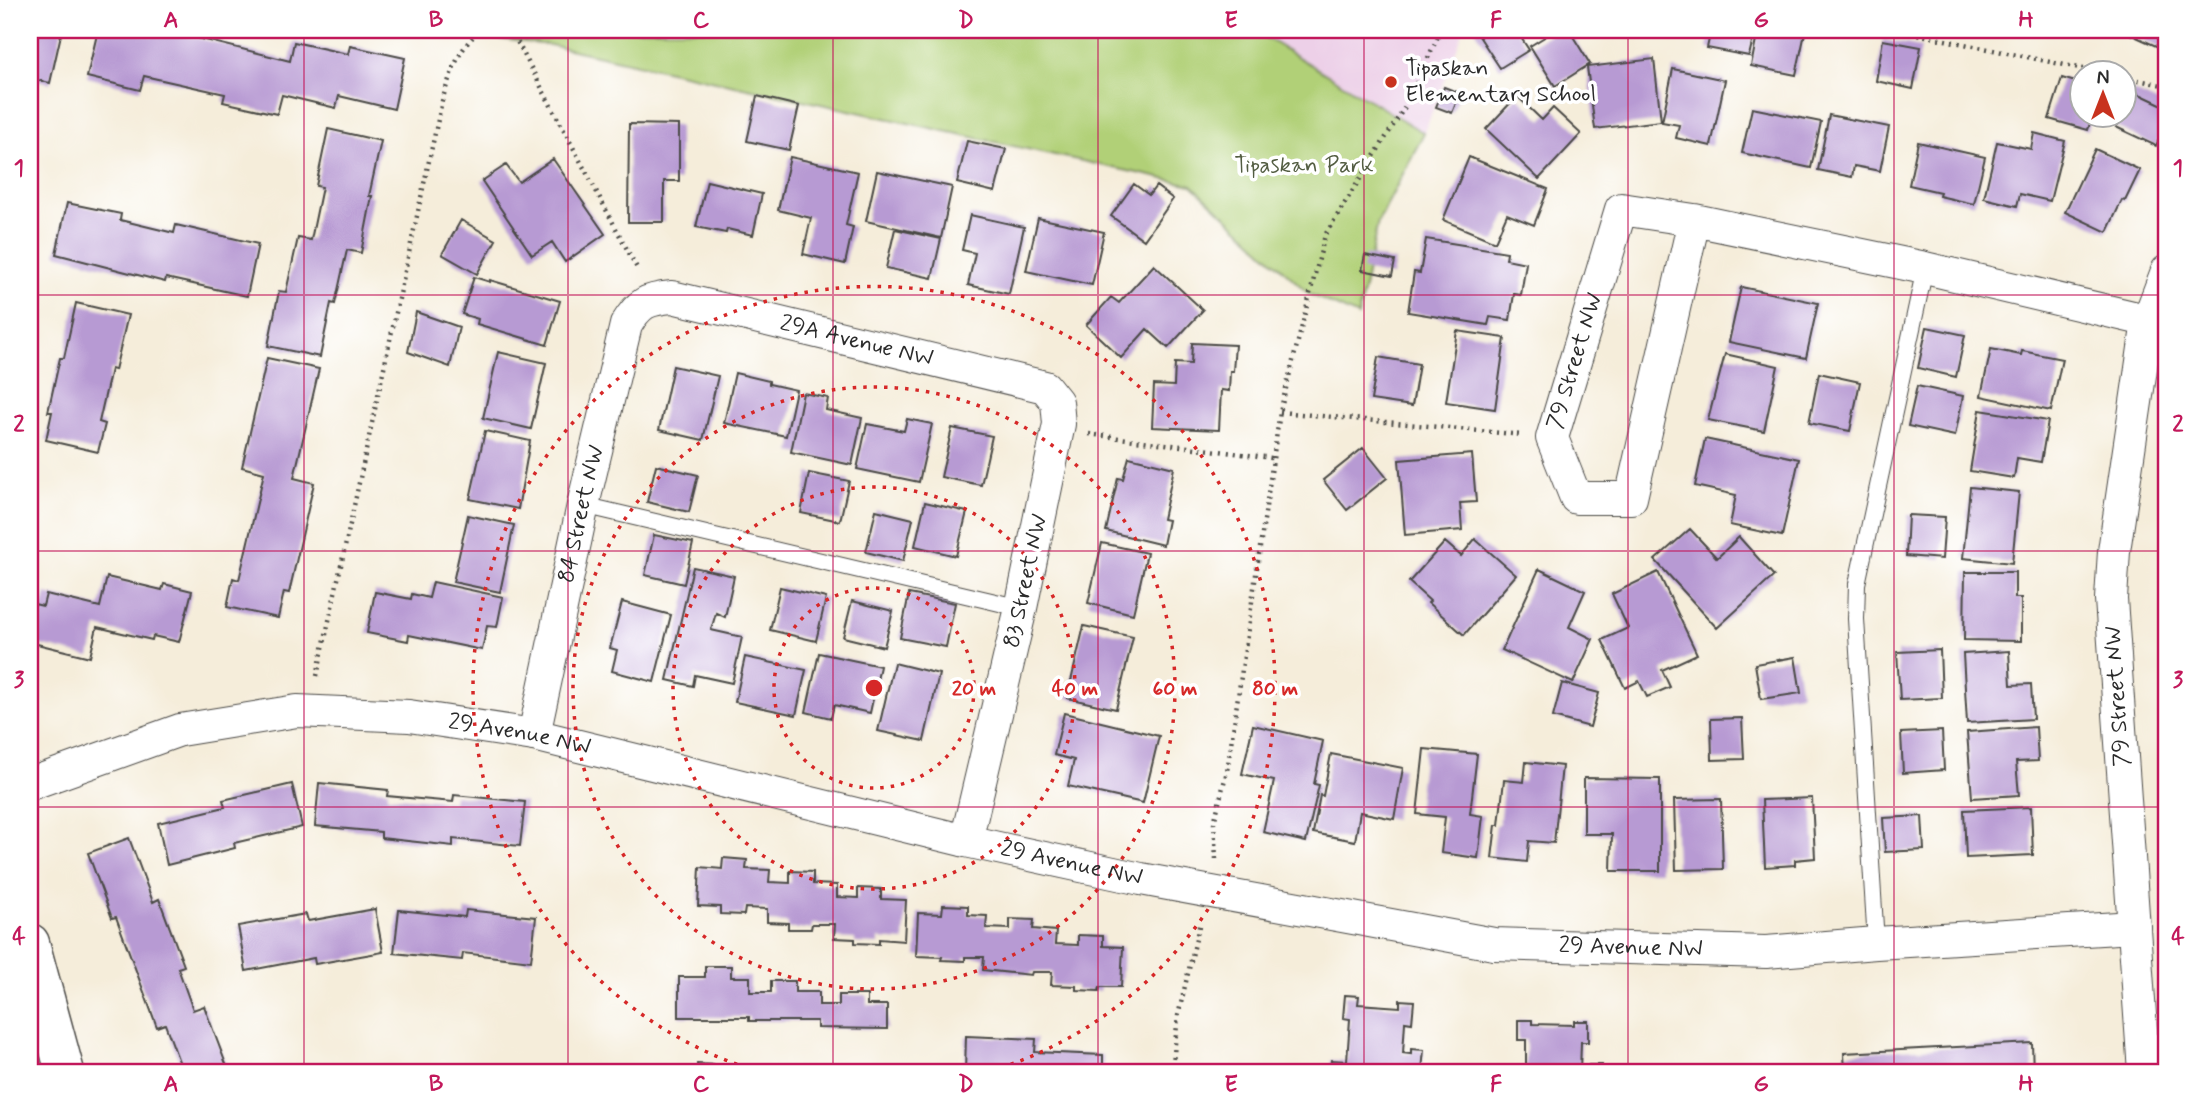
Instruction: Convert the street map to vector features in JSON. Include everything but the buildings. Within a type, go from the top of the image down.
[{"type":"street","name":"79 Street NW","points":[[1694,220],[1631,498],[1576,498],[1552,438],[1621,209],[1694,220],[1925,268],[2158,323]]},
{"type":"street","name":"79 Street NW","points":[[2144,1072],[2111,599],[2114,551],[2167,271]]},
{"type":"street","name":"29A Avenue NW","points":[[648,301],[673,298],[1045,387],[1057,402]]},
{"type":"street","name":"84 Street NW","points":[[534,735],[583,505],[626,325],[635,310],[648,301]]},
{"type":"street","name":"83 Street NW","points":[[966,841],[1021,608],[1059,424],[1057,402]]},
{"type":"street","name":"29 Avenue NW","points":[[30,784],[180,730],[297,711],[409,716],[534,735],[966,841],[1141,879],[1494,944],[1766,952],[2134,927]]},
{"type":"street","points":[[30,943],[65,1072]]},
{"type":"lane","points":[[1876,943],[1856,619],[1857,584],[1925,268]]},
{"type":"lane","points":[[583,505],[1021,608]]},
{"type":"path","points":[[317,677],[442,101],[452,70],[463,51],[481,30]]},
{"type":"path","points":[[511,30],[638,270]]},
{"type":"path","points":[[1217,855],[1214,823],[1227,771],[1280,412],[1325,235],[1406,105],[1441,30]]},
{"type":"path","points":[[1897,30],[2068,66]]},
{"type":"path","points":[[2138,80],[2167,86]]},
{"type":"path","points":[[1280,412],[1536,436]]},
{"type":"path","points":[[1085,433],[1272,458]]},
{"type":"path","points":[[1172,1072],[1178,1016],[1203,913]]},
{"type":"shaded area","name":"Tipaskan Elementary School","points":[[1253,30],[1464,30],[1424,133]]},
{"type":"green space","name":"Tipaskan Park","points":[[418,30],[1253,30],[1424,133],[1378,222],[1358,316],[1309,294],[1192,185],[550,45]]},
{"type":"place","name":"Tipaskan Elementary School","points":[[1391,82]]}]
